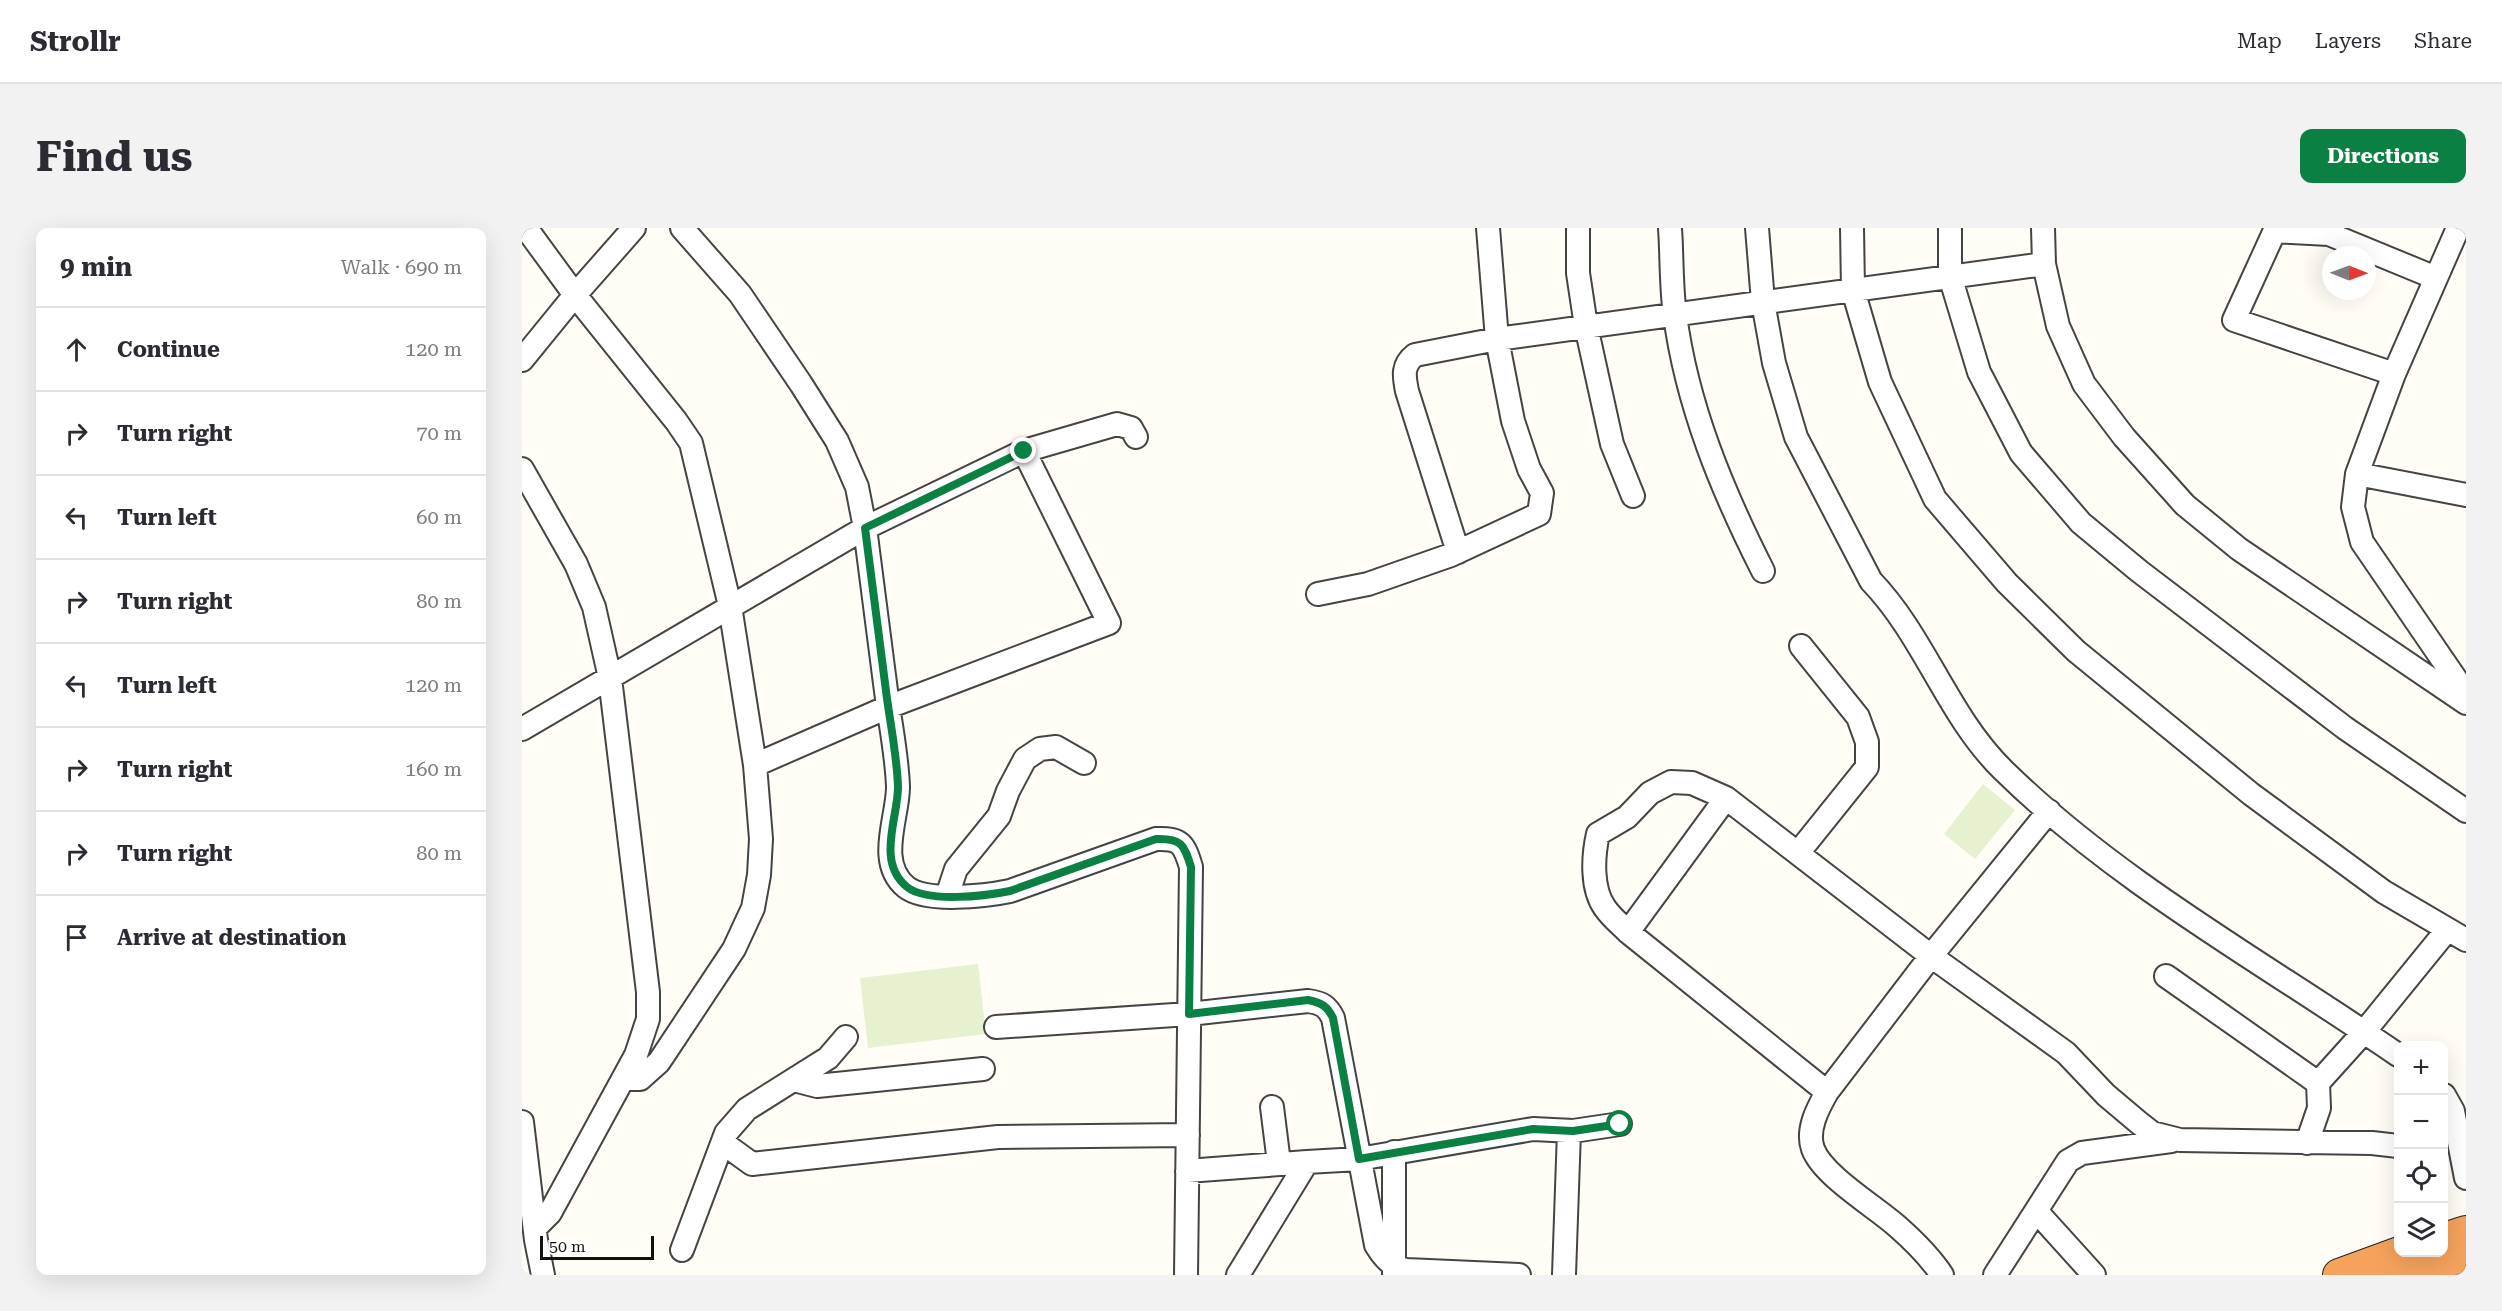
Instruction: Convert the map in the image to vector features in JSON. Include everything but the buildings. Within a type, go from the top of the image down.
[{"type":"highway","points":[[2448,1238],[2466,1232]]},
{"type":"highway","points":[[2339,1275],[2394,1255]]},
{"type":"highway","points":[[2404,1275],[2466,1255]]},
{"type":"street","points":[[526,228],[575,295],[691,443],[730,606],[755,765],[761,839],[759,875],[753,909],[734,949],[659,1062],[640,1079],[623,1079]]},
{"type":"street","points":[[522,360],[634,228]]},
{"type":"street","points":[[682,228],[740,294],[801,384],[837,441],[856,487],[865,528],[898,787],[890,851],[895,870],[907,887],[924,894],[987,896],[1010,891],[1156,839],[1171,839],[1180,843],[1186,850],[1191,867],[1186,1275]]},
{"type":"street","points":[[1318,594],[1368,584],[1458,552],[1539,514],[1542,494],[1529,469],[1513,421],[1497,339],[1488,228]]},
{"type":"street","points":[[1578,228],[1578,273],[1586,326],[1612,444],[1633,496]]},
{"type":"street","points":[[1670,228],[1675,314],[1684,369],[1703,434],[1736,519],[1763,571]]},
{"type":"street","points":[[1757,228],[1763,302],[1774,363],[1796,437],[1871,581],[1889,599],[1912,633],[1960,714],[1987,753],[2049,811],[2103,855],[2243,953],[2394,1052]]},
{"type":"street","points":[[1852,228],[1853,290],[1880,382],[1935,499],[2007,583],[2076,651],[2251,794],[2384,891],[2457,935],[2318,1083],[2319,1108],[2307,1143]]},
{"type":"street","points":[[1950,228],[1950,276],[1979,372],[2020,453],[2081,523],[2139,571],[2345,728],[2466,811]]},
{"type":"street","points":[[2043,228],[2044,264],[2058,326],[2084,384],[2124,437],[2186,505],[2239,549],[2466,704]]},
{"type":"street","points":[[2458,228],[2394,374],[2357,474],[2353,507],[2362,542],[2466,694]]},
{"type":"street","points":[[2394,374],[2234,320],[2275,229],[2329,234],[2436,278]]},
{"type":"street","points":[[1458,552],[1403,374],[1407,361],[1415,355],[1497,339],[1586,326],[2044,264]]},
{"type":"street","points":[[522,729],[865,528],[1024,451],[1117,424],[1131,428],[1136,437]]},
{"type":"street","points":[[755,765],[888,707],[1109,623],[1024,451]]},
{"type":"street","points":[[522,469],[576,564],[594,607],[610,678],[648,992],[648,1019],[636,1055],[550,1213],[535,1228]]},
{"type":"street","points":[[2357,474],[2466,495]]},
{"type":"street","points":[[1798,853],[1867,767],[1867,742],[1858,717],[1801,646]]},
{"type":"street","points":[[947,896],[956,869],[999,816],[1008,791],[1025,759],[1040,749],[1056,747],[1084,763]]},
{"type":"street","points":[[1827,1092],[1628,932],[1604,906],[1596,885],[1594,850],[1598,834],[1627,817],[1650,793],[1671,782],[1692,783],[1726,798],[1931,956],[2066,1053],[2106,1095],[2152,1133],[2180,1140]]},
{"type":"street","points":[[1628,932],[1726,798]]},
{"type":"street","points":[[1942,1275],[1929,1257],[1898,1227],[1826,1169],[1813,1148],[1812,1133],[1815,1116],[1827,1092],[1931,956],[2049,811]]},
{"type":"street","points":[[2166,976],[2318,1083]]},
{"type":"street","points":[[996,1027],[1189,1014],[1308,1000],[1320,1002],[1328,1008],[1333,1018],[1376,1245],[1394,1271]]},
{"type":"street","points":[[682,1250],[726,1133],[747,1109],[828,1058],[846,1037]]},
{"type":"street","points":[[794,1080],[817,1086],[982,1069]]},
{"type":"street","points":[[2448,1103],[2458,1134],[2457,1165]]},
{"type":"street","points":[[1272,1107],[1279,1163]]},
{"type":"street","points":[[522,1122],[543,1275]]},
{"type":"street","points":[[1187,1171],[1359,1159],[1533,1129],[1569,1131],[1620,1124]]},
{"type":"street","points":[[1564,1275],[1569,1131]]},
{"type":"street","points":[[723,1143],[752,1164],[998,1137],[1188,1135]]},
{"type":"street","points":[[1995,1275],[2068,1161],[2082,1153],[2180,1140],[2372,1143],[2394,1146]]},
{"type":"street","points":[[1394,1152],[1394,1271]]},
{"type":"street","points":[[1238,1275],[1307,1162]]},
{"type":"street","points":[[2037,1212],[2094,1275]]},
{"type":"street","points":[[1394,1271],[1519,1275]]},
{"type":"green space","points":[[1983,784],[2015,810],[1975,859],[1944,834]]},
{"type":"green space","points":[[978,964],[986,1034],[868,1048],[860,978]]},
{"type":"route","points":[[1024,451],[865,528],[898,787],[890,851],[895,870],[907,887],[924,894],[959,897],[987,896],[1010,891],[1156,839],[1171,839],[1180,843],[1186,850],[1191,867],[1189,1014],[1308,1000],[1320,1002],[1328,1008],[1333,1018],[1359,1159],[1533,1129],[1573,1131],[1620,1124]]}]
